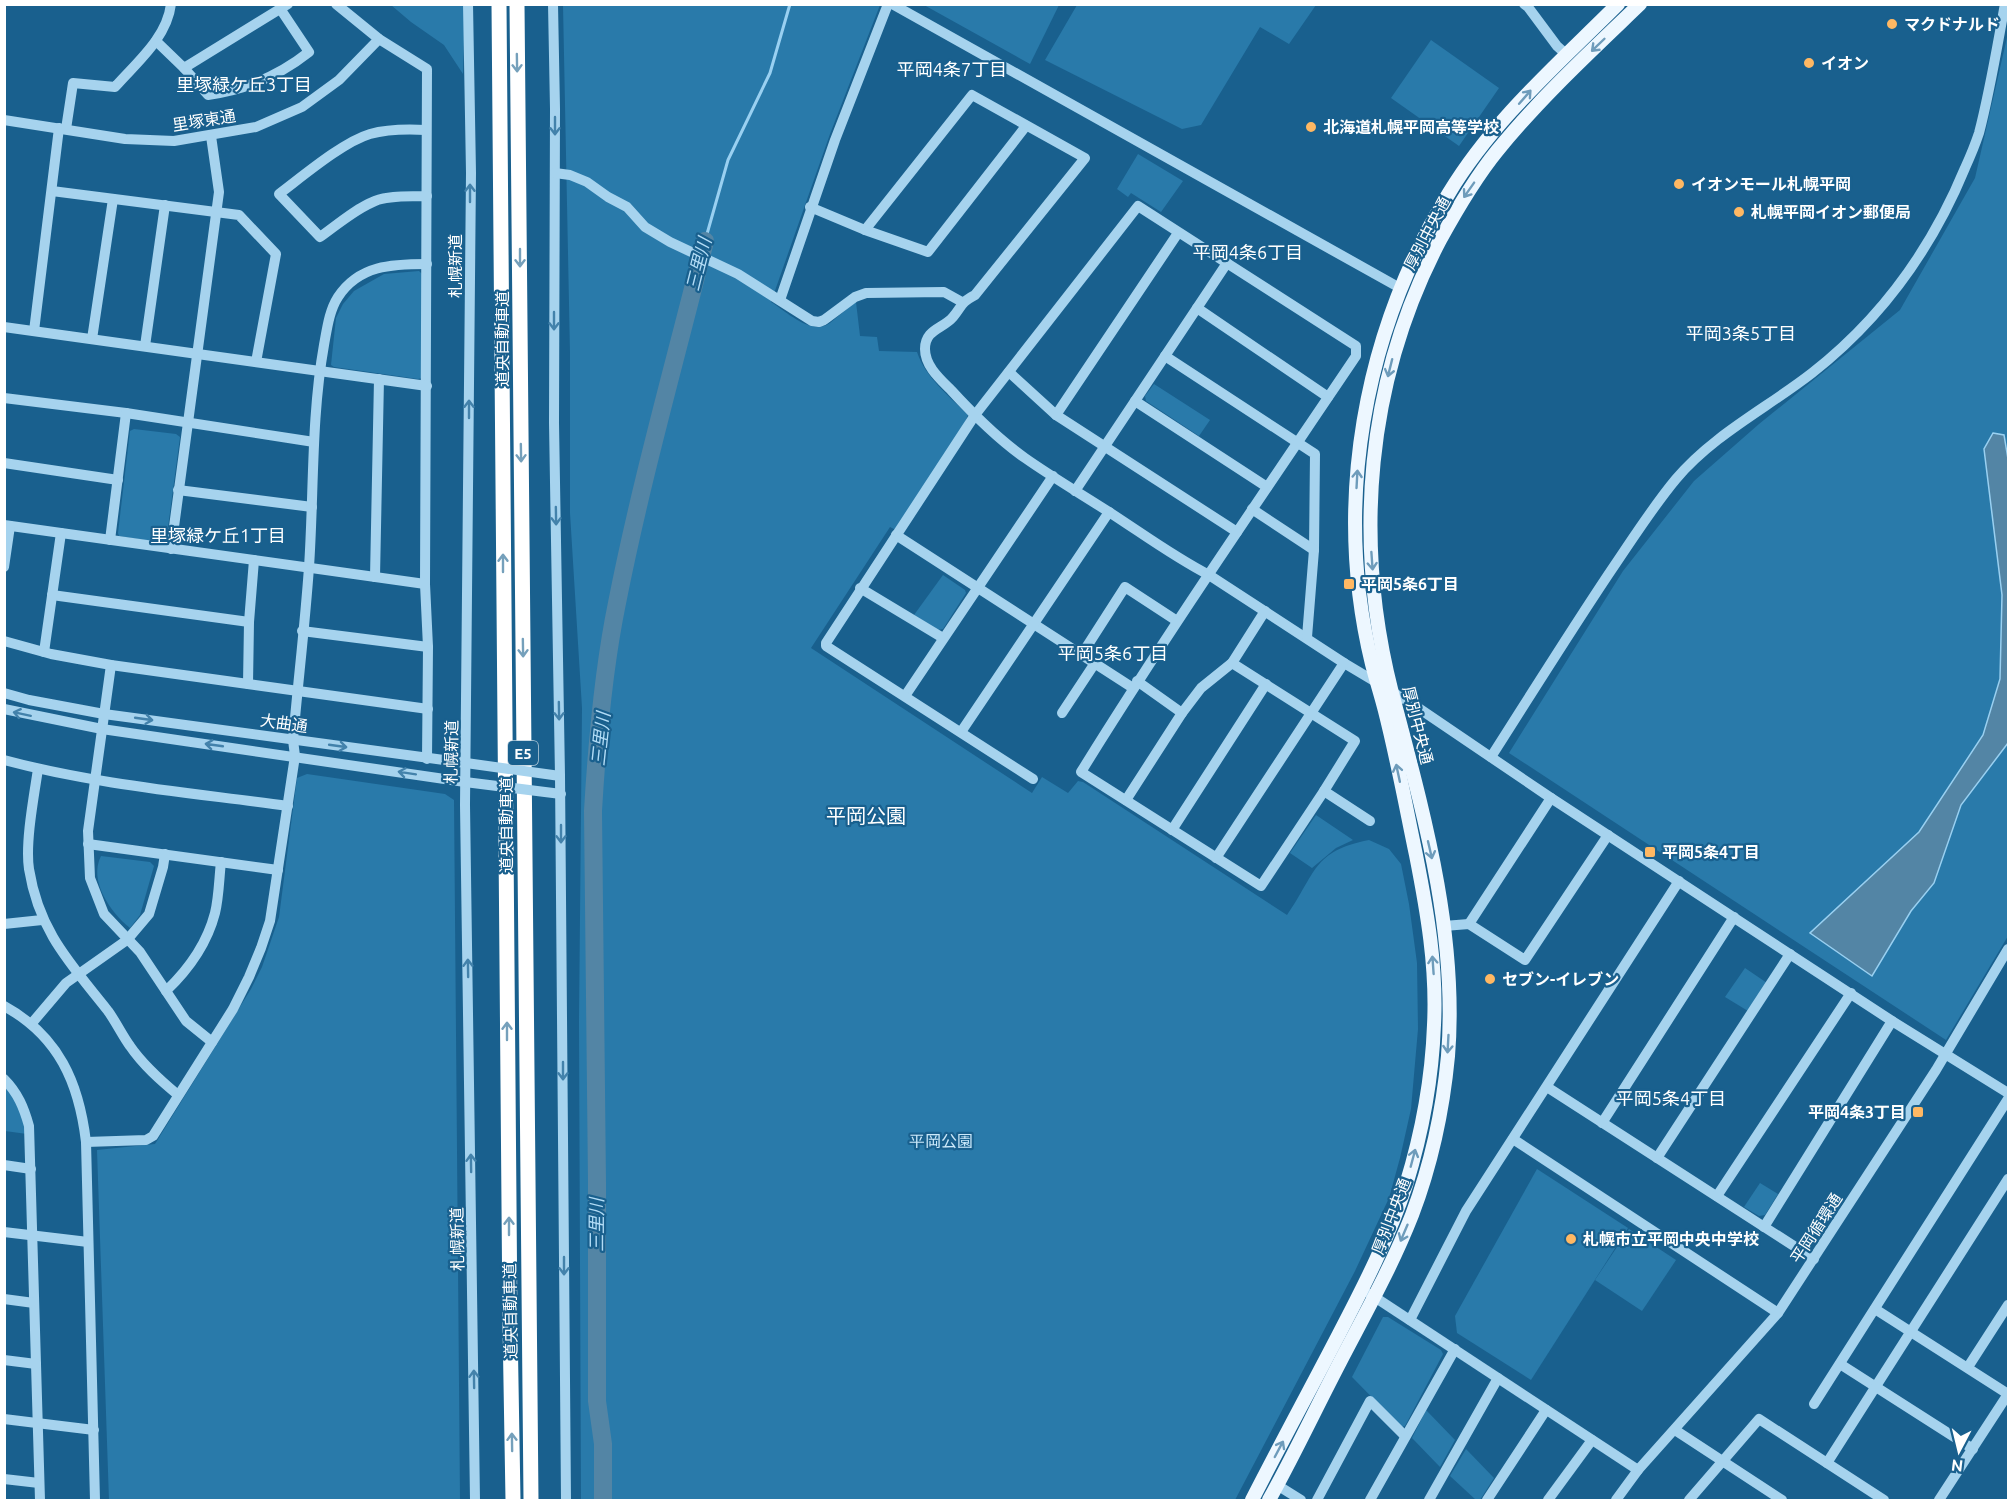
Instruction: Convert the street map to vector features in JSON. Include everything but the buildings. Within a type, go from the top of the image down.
[{"type":"highway","name":"道央自動車道","points":[[499,4],[509,1312],[513,1500]]},
{"type":"highway","name":"道央自動車道","points":[[517,4],[531,1500]]},
{"type":"main road","name":"厚別中央通","points":[[1252,1500],[1362,1289],[1387,1236],[1415,1154],[1430,1075],[1434,1024],[1433,959],[1424,894],[1361,602],[1356,550],[1356,488],[1363,418],[1372,372],[1400,288],[1449,192],[1491,135],[1531,89],[1618,4]]},
{"type":"main road","name":"厚別中央通","points":[[1269,1500],[1392,1262],[1413,1212],[1436,1129],[1446,1067],[1449,1025],[1444,926],[1434,869],[1392,691],[1376,608],[1371,559],[1372,465],[1391,363],[1402,324],[1421,277],[1460,203],[1496,152],[1566,76],[1640,4]]},
{"type":"street","points":[[34,331],[52,191],[73,83],[115,87],[156,41],[170,16],[171,4]]},
{"type":"street","points":[[336,4],[379,39],[427,69],[425,584],[428,647],[427,759]]},
{"type":"street","name":"札幌新道","points":[[468,4],[471,173],[465,782],[475,1500]]},
{"type":"street","points":[[553,4],[554,423],[561,794],[566,1500]]},
{"type":"street","points":[[780,300],[810,207],[890,4],[1400,288]]},
{"type":"street","points":[[1491,757],[1643,523],[1677,478],[1708,448],[1812,372],[1853,337],[1898,287],[1925,248],[1953,196],[1978,135],[2005,4]]},
{"type":"street","points":[[1527,5],[1557,46],[1567,55]]},
{"type":"street","points":[[156,41],[208,95],[245,87],[293,65],[309,52],[285,7],[184,68]]},
{"type":"street","name":"里塚東通","points":[[4,120],[125,139],[174,141],[256,127],[302,107],[339,80],[379,39]]},
{"type":"street","points":[[865,230],[972,95],[1085,158],[975,295],[962,302],[952,318],[930,332],[926,340],[926,356],[936,375],[975,415],[1023,457],[1187,564],[1209,575],[1344,663],[1392,691],[1551,798],[2008,1094]]},
{"type":"street","points":[[810,207],[865,230],[928,252],[1026,126]]},
{"type":"street","points":[[426,130],[404,129],[369,134],[339,151],[279,194],[320,237],[376,201],[394,197],[427,196]]},
{"type":"street","points":[[171,549],[217,211],[218,174],[211,136]]},
{"type":"street","points":[[555,173],[570,175],[587,182],[627,207],[645,227],[719,264],[812,321],[819,322],[855,297],[866,293],[944,292],[962,302]]},
{"type":"street","points":[[52,191],[239,215],[276,254],[256,362]]},
{"type":"street","points":[[92,339],[112,199]]},
{"type":"street","points":[[145,346],[165,206]]},
{"type":"street","points":[[1033,779],[826,645],[860,588],[975,415],[1138,206],[1356,346],[1356,356],[1177,621],[1081,772],[1261,886],[1355,741],[1232,663]]},
{"type":"street","points":[[1056,415],[1178,232]]},
{"type":"street","points":[[1075,491],[1227,263]]},
{"type":"street","points":[[86,1142],[146,1140],[153,1136],[244,987],[261,948],[270,921],[295,756],[293,740],[309,568],[314,442],[320,371],[331,310],[347,286],[361,274],[379,267],[397,264],[427,264]]},
{"type":"street","points":[[1197,308],[1328,397]]},
{"type":"street","points":[[4,327],[427,386]]},
{"type":"street","points":[[1165,356],[1315,454],[1314,550],[1307,638]]},
{"type":"street","points":[[1009,372],[1056,415],[1237,532]]},
{"type":"street","points":[[375,578],[379,379]]},
{"type":"street","points":[[4,398],[126,413],[314,442]]},
{"type":"street","points":[[1135,400],[1267,488]]},
{"type":"street","points":[[110,540],[126,413]]},
{"type":"street","points":[[4,464],[118,480]]},
{"type":"street","points":[[905,696],[1053,476]]},
{"type":"street","points":[[178,490],[312,507]]},
{"type":"street","points":[[1252,509],[1314,550]]},
{"type":"street","points":[[961,732],[1109,512]]},
{"type":"street","points":[[4,567],[7,526],[425,584]]},
{"type":"street","points":[[44,652],[61,533]]},
{"type":"street","points":[[896,535],[1095,663],[1182,713]]},
{"type":"street","points":[[248,684],[249,622],[254,560]]},
{"type":"street","points":[[1082,654],[1125,587],[1177,621]]},
{"type":"street","points":[[860,588],[943,638]]},
{"type":"street","points":[[52,595],[249,622]]},
{"type":"street","points":[[1126,800],[1182,713],[1201,688],[1232,663],[1265,611]]},
{"type":"street","points":[[302,631],[428,647]]},
{"type":"street","points":[[4,642],[111,665],[428,709]]},
{"type":"street","points":[[1062,713],[1095,663]]},
{"type":"street","points":[[1216,858],[1344,663]]},
{"type":"street","points":[[111,665],[94,778],[88,844],[90,878],[104,914],[140,952],[186,1021],[212,1042]]},
{"type":"street","points":[[1172,830],[1266,684]]},
{"type":"street","name":"大曲通","points":[[4,693],[104,714],[560,776]]},
{"type":"street","name":"大曲通","points":[[4,709],[102,729],[561,794]]},
{"type":"street","points":[[4,760],[38,769],[288,806]]},
{"type":"street","points":[[38,769],[30,835],[29,868],[42,920],[56,945],[111,1015],[130,1046],[149,1070],[178,1095]]},
{"type":"street","points":[[1324,791],[1370,821]]},
{"type":"street","points":[[1469,924],[1551,798]]},
{"type":"street","points":[[1444,926],[1469,924],[1525,960],[1608,835]]},
{"type":"street","points":[[88,844],[278,870]]},
{"type":"street","points":[[32,1023],[66,983],[127,940],[149,914],[165,854]]},
{"type":"street","points":[[166,991],[182,975],[201,948],[214,913],[221,862]]},
{"type":"street","points":[[1410,1320],[1466,1211],[1679,881]]},
{"type":"street","points":[[1602,1122],[1734,917]]},
{"type":"street","points":[[4,924],[42,920]]},
{"type":"street","name":"平岡循環通","points":[[1616,1500],[1638,1470],[1778,1313],[1946,1054],[2008,949]]},
{"type":"street","points":[[1657,1158],[1790,954]]},
{"type":"street","points":[[1717,1196],[1851,993]]},
{"type":"street","points":[[4,1006],[32,1023],[57,1050],[72,1080],[82,1116],[86,1142],[95,1500]]},
{"type":"street","points":[[1764,1227],[1892,1021]]},
{"type":"street","points":[[4,1079],[22,1104],[29,1126],[40,1500]]},
{"type":"street","points":[[1547,1087],[1814,1259]]},
{"type":"street","points":[[1814,1404],[2008,1099]]},
{"type":"street","points":[[1513,1139],[1778,1313]]},
{"type":"street","points":[[4,1165],[31,1169]]},
{"type":"street","points":[[1827,1463],[2008,1179]]},
{"type":"street","points":[[4,1232],[88,1242]]},
{"type":"street","points":[[1362,1289],[1638,1470]]},
{"type":"street","points":[[4,1299],[34,1302]]},
{"type":"street","points":[[1968,1367],[2008,1305]]},
{"type":"street","points":[[1875,1309],[2008,1394],[1939,1500]]},
{"type":"street","points":[[1370,1500],[1455,1349]]},
{"type":"street","points":[[4,1360],[36,1364]]},
{"type":"street","points":[[1840,1364],[1973,1449]]},
{"type":"street","points":[[1429,1500],[1498,1378]]},
{"type":"street","points":[[1317,1500],[1370,1401],[1405,1436]]},
{"type":"street","points":[[1487,1500],[1546,1410]]},
{"type":"street","points":[[4,1419],[94,1430]]},
{"type":"street","points":[[1689,1500],[1760,1419],[1884,1500]]},
{"type":"street","points":[[1675,1430],[1782,1500]]},
{"type":"street","points":[[1548,1500],[1592,1440]]},
{"type":"street","points":[[4,1479],[39,1483]]},
{"type":"street","points":[[1277,1485],[1301,1500]]},
{"type":"green space","points":[[1059,4],[1030,64],[924,5]]},
{"type":"green space","points":[[391,5],[465,5],[463,74],[444,45]]},
{"type":"green space","name":"平岡公園","points":[[563,5],[880,5],[830,134],[771,302],[799,321],[815,327],[830,323],[856,302],[860,336],[877,337],[879,351],[917,352],[932,378],[968,415],[896,530],[890,527],[811,648],[1032,793],[1042,777],[1068,793],[1078,781],[1083,782],[1287,915],[1318,866],[1336,851],[1369,840],[1389,849],[1401,864],[1417,963],[1418,1029],[1411,1109],[1400,1158],[1389,1198],[1355,1271],[1235,1500],[581,1500],[579,1022],[582,708],[570,513],[570,353]]},
{"type":"green space","points":[[1077,5],[1316,5],[1289,44],[1260,27],[1201,125],[1182,129],[1045,60]]},
{"type":"green space","points":[[2008,33],[2008,936],[1946,1040],[1509,753],[1623,571],[1694,481],[1759,424],[1900,310],[1975,178]]},
{"type":"green space","points":[[1431,40],[1499,88],[1459,146],[1391,98]]},
{"type":"green space","points":[[1138,154],[1183,181],[1161,212],[1131,193],[1128,197],[1117,189]]},
{"type":"green space","points":[[419,271],[422,274],[422,378],[331,365],[336,318],[343,304],[354,291],[384,274]]},
{"type":"green space","points":[[1154,384],[1210,420],[1199,436],[1146,401],[1145,396]]},
{"type":"green space","points":[[134,429],[176,434],[180,437],[166,542],[119,536],[118,533],[130,431]]},
{"type":"green space","points":[[943,575],[966,593],[943,629],[938,630],[914,615]]},
{"type":"green space","points":[[307,774],[445,794],[454,800],[460,1500],[109,1500],[97,1150],[155,1144],[251,989],[262,967],[279,917],[297,778]]},
{"type":"green space","points":[[1316,815],[1353,840],[1336,848],[1312,868],[1290,853]]},
{"type":"green space","points":[[101,856],[150,862],[154,866],[140,915],[130,928],[109,905],[99,886],[97,876]]},
{"type":"green space","points":[[1745,968],[1767,983],[1748,1011],[1725,997]]},
{"type":"green space","points":[[5,1082],[17,1101],[27,1134],[5,1131]]},
{"type":"green space","points":[[1537,1169],[1628,1228],[1531,1380],[1457,1333],[1455,1316]]},
{"type":"green space","points":[[1760,1183],[1778,1194],[1765,1215],[1759,1216],[1744,1207]]},
{"type":"green space","points":[[1629,1229],[1676,1260],[1642,1311],[1595,1280]]},
{"type":"green space","points":[[1383,1317],[1388,1317],[1441,1350],[1443,1354],[1405,1426],[1401,1427],[1352,1377]]},
{"type":"green space","points":[[1426,1410],[1455,1440],[1440,1467],[1412,1438]]},
{"type":"green space","points":[[1466,1449],[1494,1478],[1480,1500],[1476,1500],[1450,1476]]},
{"type":"shaded area","points":[[1993,433],[2004,435],[2008,459],[2008,743],[1961,805],[1934,883],[1911,911],[1872,976],[1810,933],[1919,832],[1983,735],[2000,679],[2002,595],[1984,449]]},
{"type":"waterway","name":"三里川","points":[[705,241],[728,160],[770,73],[790,4]]},
{"type":"waterway","name":"三里川","points":[[603,1500],[603,1444],[597,1401],[593,811],[596,759],[608,654],[626,557],[705,241]]},
{"type":"place","name":"マクドナルド","points":[[1892,24]]},
{"type":"place","name":"イオン","points":[[1809,63]]},
{"type":"place","name":"北海道札幌平岡高等学校","points":[[1311,127]]},
{"type":"place","name":"イオンモール札幌平岡","points":[[1679,184]]},
{"type":"place","name":"札幌平岡イオン郵便局","points":[[1739,212]]},
{"type":"place","name":"平岡5条6丁目","points":[[1349,584]]},
{"type":"place","name":"平岡5条4丁目","points":[[1650,852]]},
{"type":"place","name":"セブン-イレブン","points":[[1490,979]]},
{"type":"place","name":"平岡4条3丁目","points":[[1918,1112]]},
{"type":"place","name":"札幌市立平岡中央中学校","points":[[1571,1239]]},
{"type":"district","name":"平岡4条7丁目","points":[[952,69]]},
{"type":"district","name":"里塚緑ケ丘3丁目","points":[[244,84]]},
{"type":"district","name":"平岡4条6丁目","points":[[1248,252]]},
{"type":"district","name":"平岡3条5丁目","points":[[1741,333]]},
{"type":"district","name":"里塚緑ケ丘1丁目","points":[[218,535]]},
{"type":"district","name":"平岡5条6丁目","points":[[1113,653]]},
{"type":"district","name":"平岡公園","points":[[866,815]]},
{"type":"district","name":"平岡5条4丁目","points":[[1671,1098]]}]
